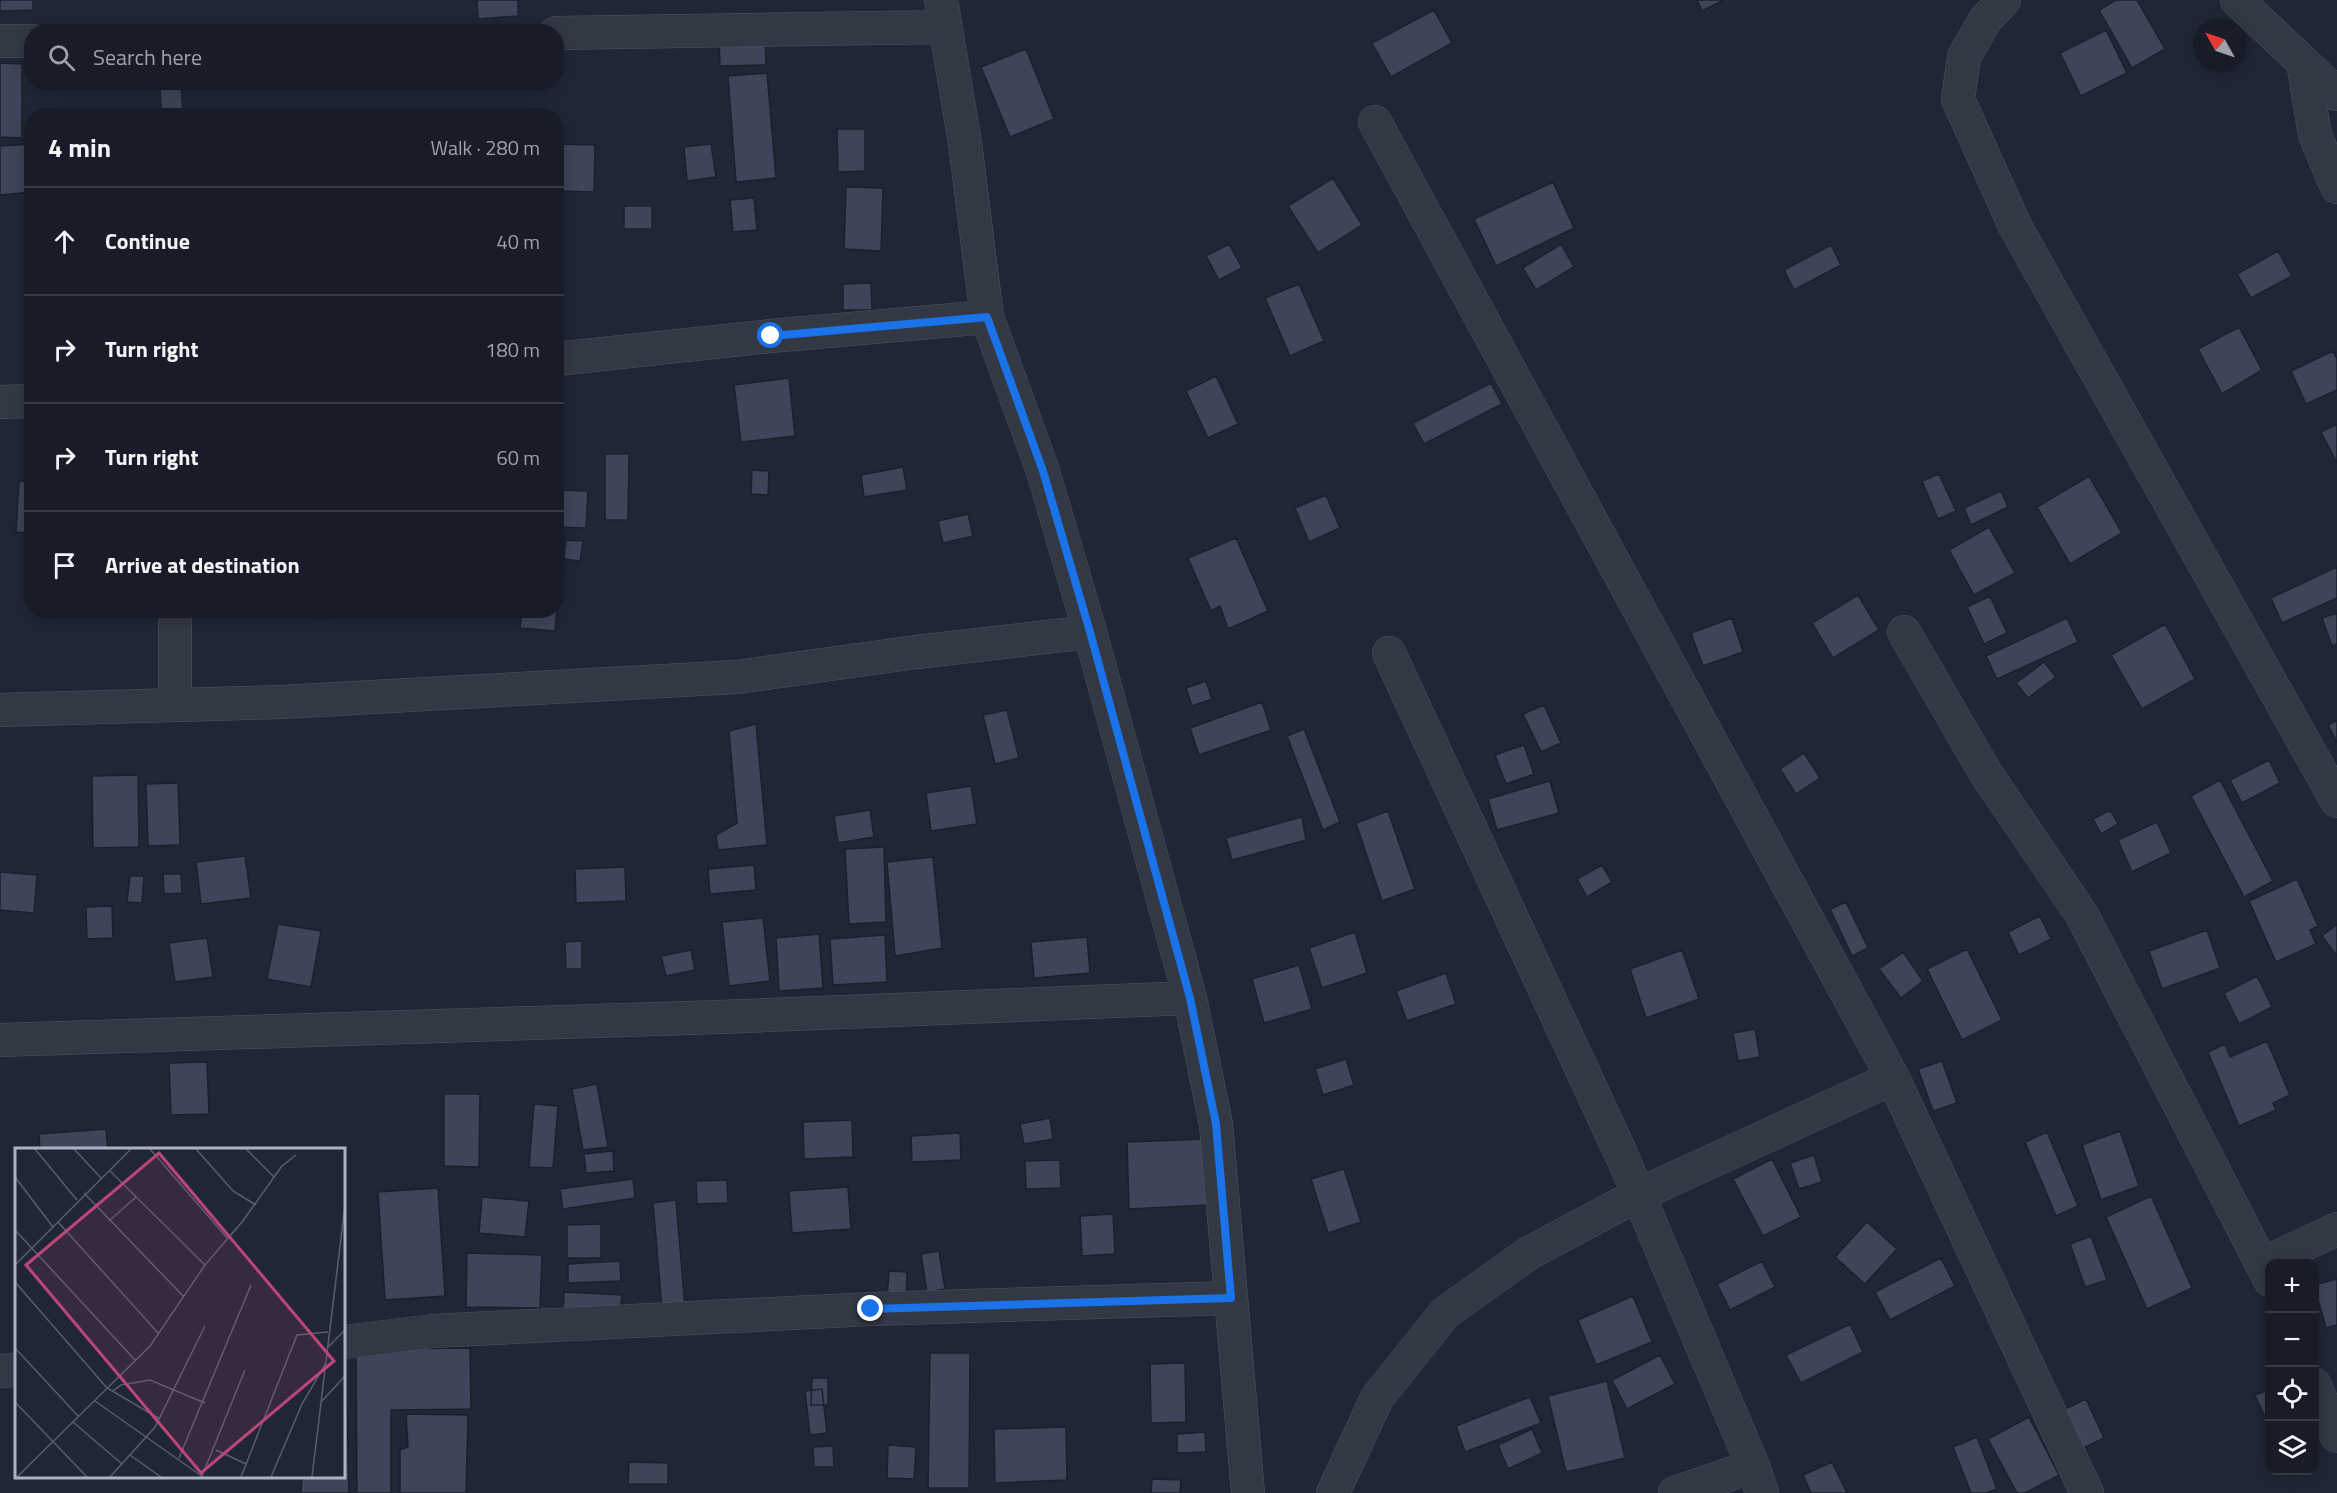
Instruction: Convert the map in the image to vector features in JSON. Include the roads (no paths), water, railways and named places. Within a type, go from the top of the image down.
[{"type":"street","points":[[2004,0],[1985,20],[1964,57],[1958,99],[2015,226],[2337,801]]},
{"type":"street","points":[[2237,0],[2337,94]]},
{"type":"street","points":[[564,33],[943,13],[965,143],[987,317],[1043,471],[1090,632],[1190,998],[1216,1124],[1248,1493]]},
{"type":"street","points":[[0,41],[24,41]]},
{"type":"street","points":[[2303,62],[2315,135],[2337,187]]},
{"type":"street","points":[[1375,122],[1893,1077],[2087,1493]]},
{"type":"street","points":[[564,358],[771,336],[987,317]]},
{"type":"street","points":[[0,402],[24,401]]},
{"type":"street","points":[[175,618],[175,705]]},
{"type":"street","points":[[0,710],[281,702],[737,677],[916,652],[1090,632]]},
{"type":"street","points":[[1904,632],[1985,772],[2082,915],[2170,1090],[2265,1270]]},
{"type":"street","points":[[1389,653],[1638,1195],[1757,1479],[1675,1493]]},
{"type":"street","points":[[0,1040],[719,1017],[1190,998]]},
{"type":"street","points":[[1333,1493],[1377,1398],[1445,1313],[1529,1253],[1638,1195],[1893,1077]]},
{"type":"street","points":[[2287,1259],[2337,1229]]},
{"type":"street","points":[[345,1342],[433,1331],[871,1309],[1231,1298]]},
{"type":"street","points":[[0,1371],[15,1370]]},
{"type":"street","points":[[2319,1395],[2337,1436]]}]
